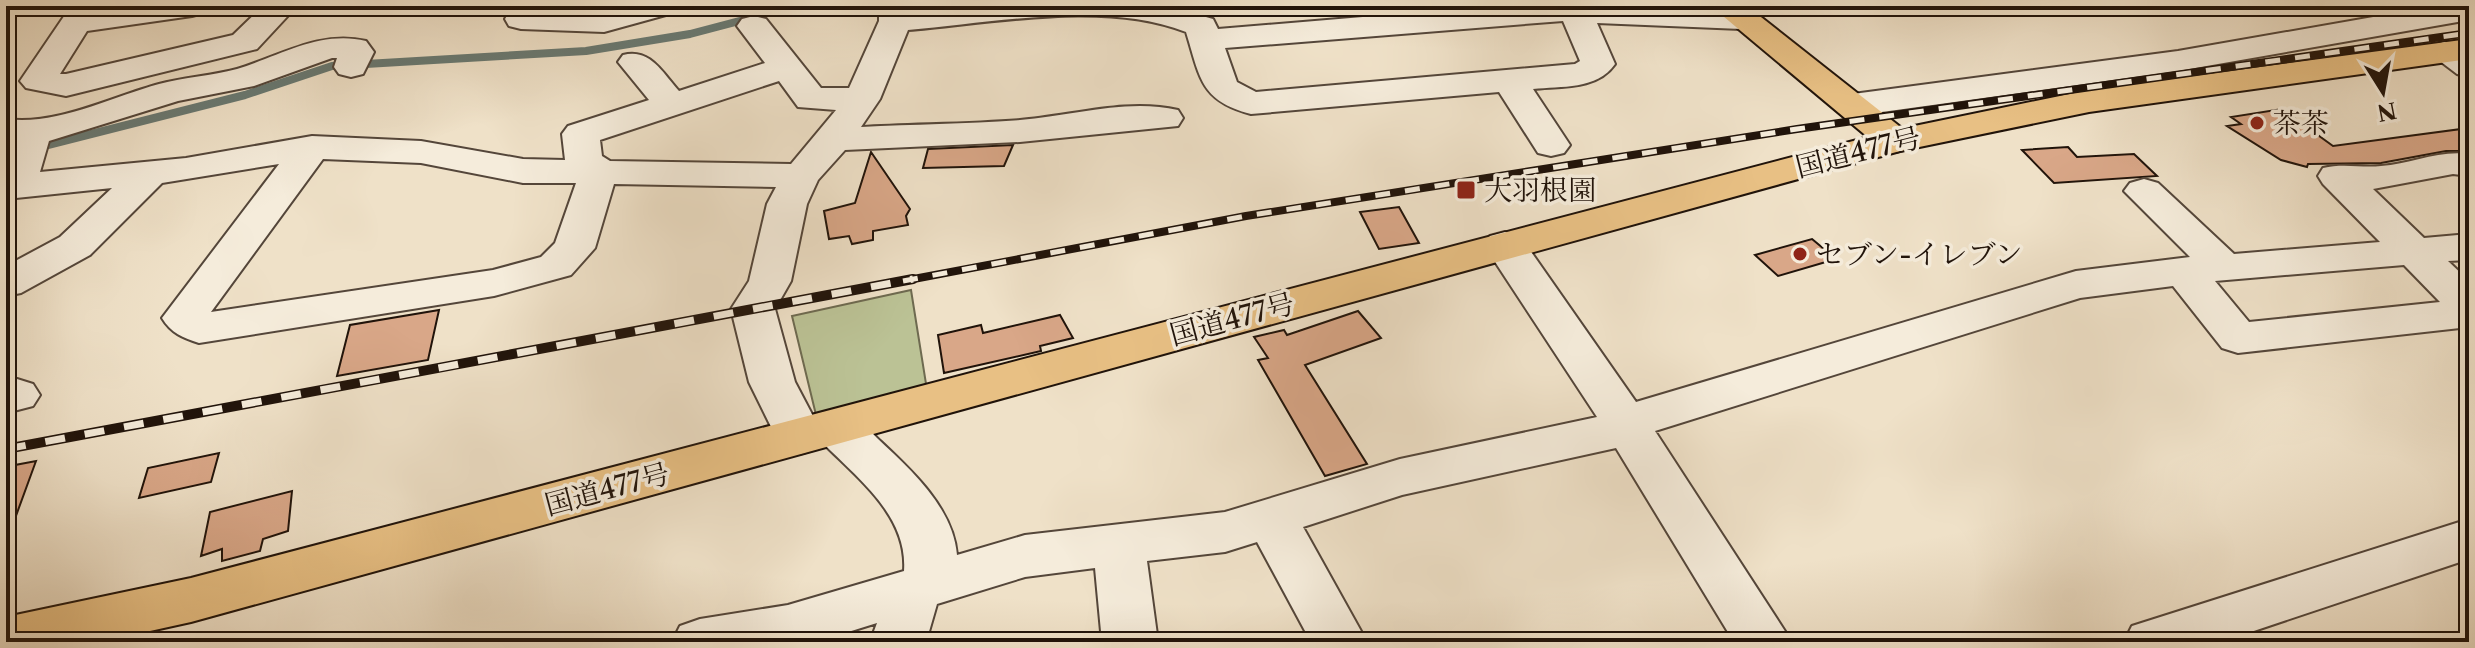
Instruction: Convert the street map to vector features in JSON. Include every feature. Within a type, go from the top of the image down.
[{"type":"main road","points":[[1734,12],[1895,141]]},
{"type":"main road","name":"国道477号","points":[[6,640],[191,600],[1895,141],[2089,101],[2461,56]]},
{"type":"street","points":[[192,6],[81,15],[38,81],[66,85],[245,42],[281,6]]},
{"type":"street","points":[[521,19],[604,22],[662,6]]},
{"type":"street","points":[[898,642],[923,586],[932,553],[927,531],[885,475],[817,432],[772,382],[753,309],[770,281],[787,204],[801,176],[834,139],[862,99],[895,14],[1064,6],[1147,7],[1201,26],[1220,85],[1226,92],[1251,103],[1584,74],[1598,64],[1576,13]]},
{"type":"street","points":[[1853,105],[2193,59],[2469,10]]},
{"type":"street","points":[[1205,40],[1552,11],[1734,12]]},
{"type":"street","points":[[754,26],[811,99],[862,99]]},
{"type":"street","points":[[25,152],[172,91],[242,79],[291,58],[328,48],[354,48],[353,62]]},
{"type":"street","points":[[635,62],[671,104]]},
{"type":"street","points":[[599,171],[584,161],[581,134],[787,67]]},
{"type":"street","points":[[1509,80],[1551,145]]},
{"type":"street","points":[[25,152],[66,85]]},
{"type":"street","points":[[834,139],[1020,131],[1111,119],[1165,118]]},
{"type":"street","points":[[25,152],[150,173],[312,147],[421,152],[523,171],[801,176]]},
{"type":"street","points":[[312,147],[184,318],[199,328],[531,276],[556,266],[574,248],[599,171]]},
{"type":"street","points":[[2469,165],[2453,163],[2381,178],[2337,176],[2469,306]]},
{"type":"street","points":[[6,283],[75,246],[150,173]]},
{"type":"street","points":[[2144,191],[2204,269],[2238,338],[2469,313]]},
{"type":"street","points":[[1505,245],[1626,424],[1764,642]]},
{"type":"street","points":[[700,642],[788,628],[1025,556],[1225,532],[1413,474],[1598,436],[1626,424],[2076,285],[2204,269],[2469,247]]},
{"type":"street","points":[[1274,515],[1280,537],[1339,642]]},
{"type":"street","points":[[2152,642],[2469,539]]},
{"type":"street","points":[[1119,546],[1130,642]]},
{"type":"green space","points":[[911,290],[927,390],[817,419],[792,316]]},
{"type":"building","points":[[2282,109],[2333,146],[2469,128],[2469,151],[2446,151],[2381,163],[2308,164],[2307,167],[2281,160],[2227,126],[2241,124],[2231,117]]},
{"type":"building","points":[[1013,145],[1004,166],[923,168],[928,149]]},
{"type":"building","points":[[2068,147],[2077,157],[2134,154],[2157,176],[2054,183],[2022,150]]},
{"type":"building","points":[[871,152],[910,209],[906,216],[908,225],[873,231],[873,240],[852,244],[849,236],[829,239],[824,211],[855,203]]},
{"type":"building","points":[[1399,207],[1419,243],[1379,249],[1360,212]]},
{"type":"building","points":[[1812,239],[1836,259],[1778,276],[1755,255]]},
{"type":"building","points":[[439,310],[428,360],[337,376],[350,325]]},
{"type":"building","points":[[1358,311],[1381,338],[1305,365],[1367,464],[1325,476],[1258,360],[1268,358],[1254,337],[1284,330],[1287,335]]},
{"type":"building","points":[[1060,315],[1073,338],[1040,346],[1041,351],[944,373],[938,335],[981,325],[983,333]]},
{"type":"building","points":[[219,453],[211,482],[139,498],[148,468]]},
{"type":"building","points":[[36,461],[9,535],[6,534],[6,475],[10,466]]},
{"type":"building","points":[[292,491],[288,531],[263,539],[260,551],[222,561],[222,549],[201,556],[210,512]]},
{"type":"waterway","points":[[36,148],[245,95],[332,66],[586,51],[690,34],[747,19],[770,6]]},
{"type":"railway","points":[[903,281],[1246,216],[1797,129],[2469,33]]},
{"type":"railway","points":[[6,449],[913,279]]},
{"type":"place","name":"茶茶","points":[[2257,123]]},
{"type":"place","name":"大羽根園","points":[[1466,190]]},
{"type":"place","name":"セブン-イレブン","points":[[1800,254]]}]
